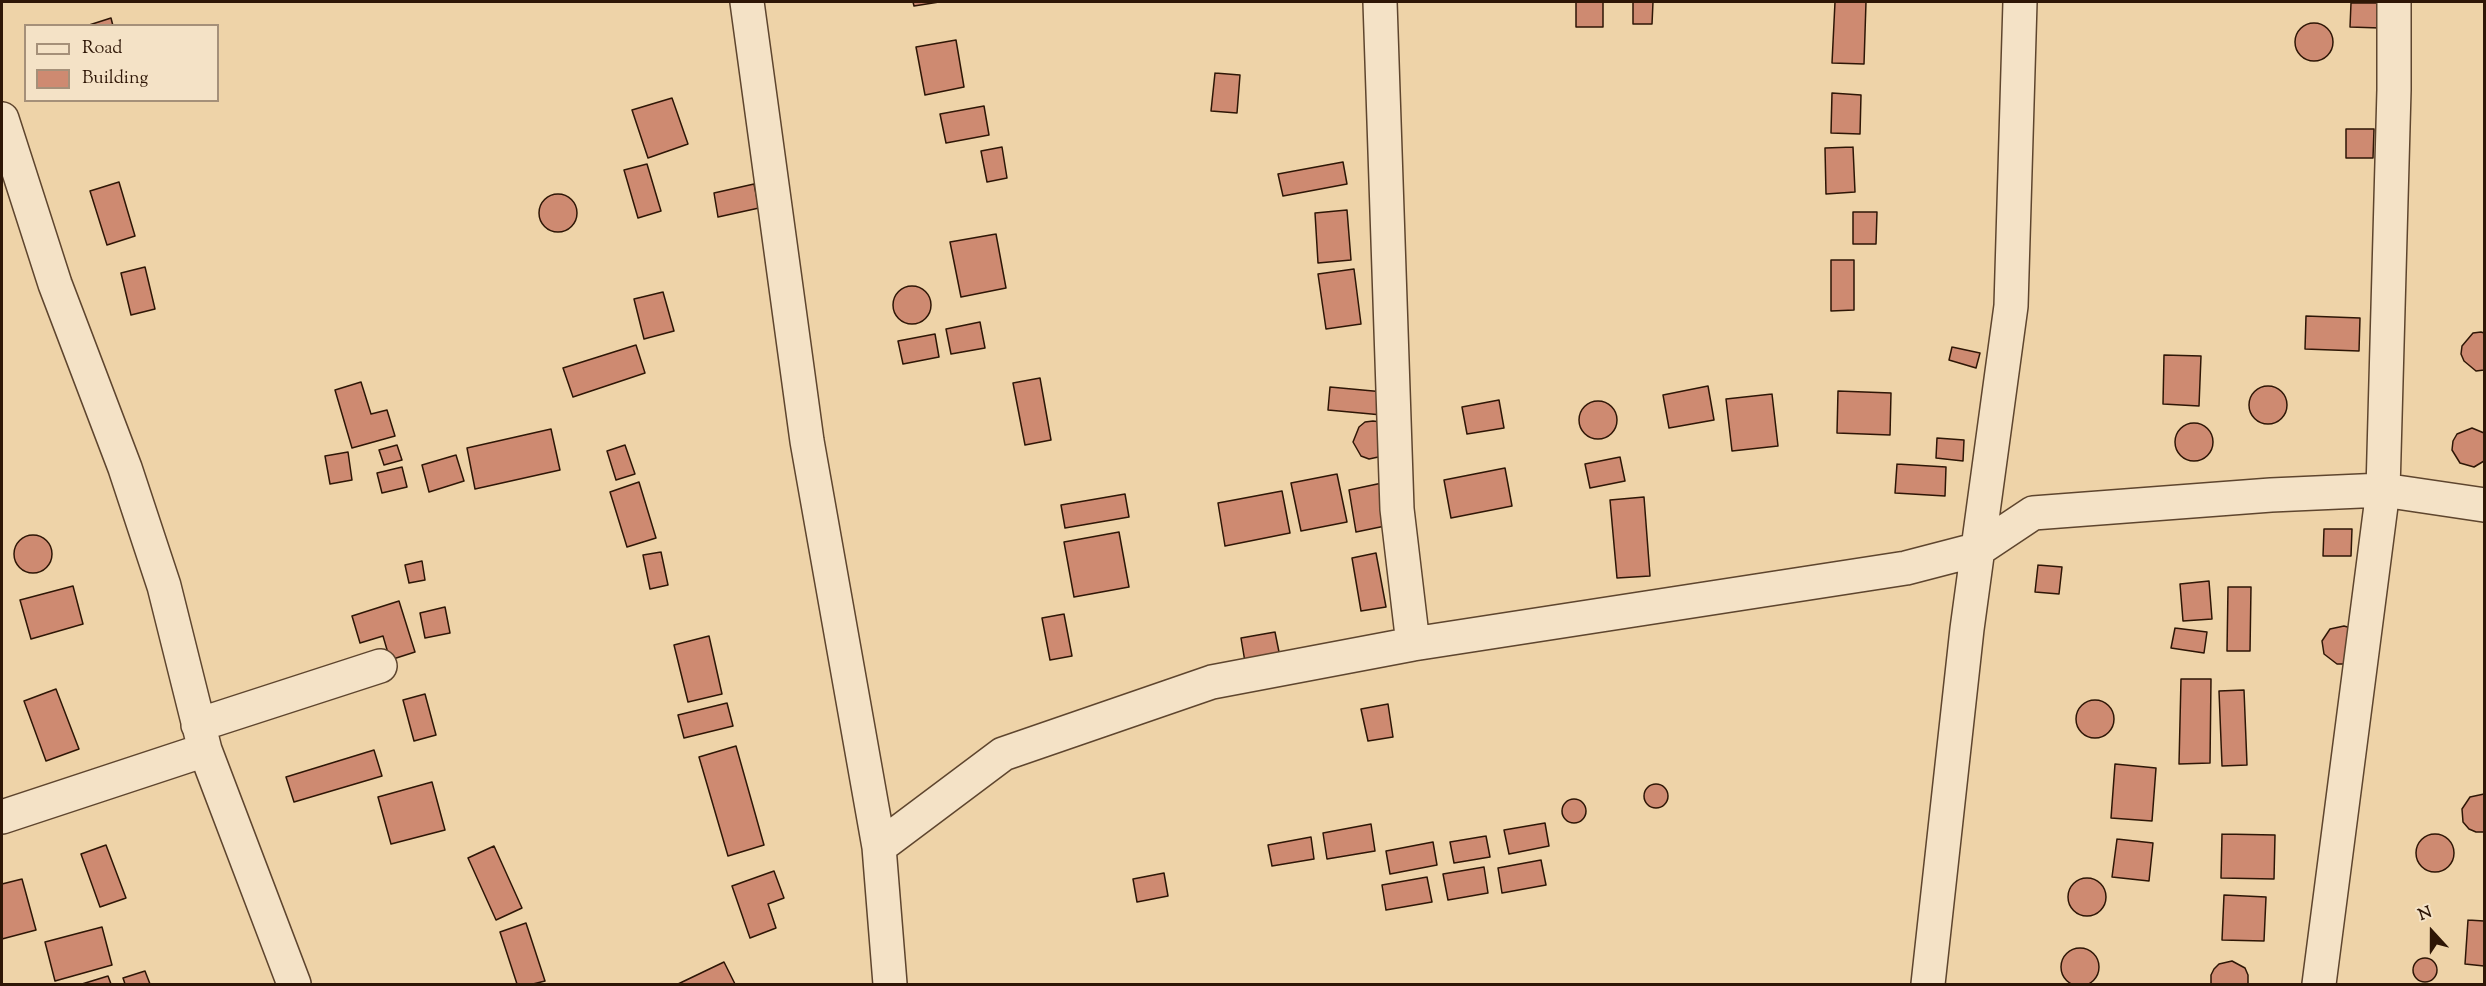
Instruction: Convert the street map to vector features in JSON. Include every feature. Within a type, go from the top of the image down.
[{"type":"street","points":[[747,2],[807,441],[879,847],[890,984]]},
{"type":"street","points":[[1380,2],[1397,509],[1413,644]]},
{"type":"street","points":[[1928,984],[1967,628],[2011,306],[2020,2]]},
{"type":"street","points":[[2319,984],[2383,490],[2394,90],[2394,2]]},
{"type":"street","points":[[2,119],[55,284],[125,468],[164,586],[201,738],[294,984]]},
{"type":"street","points":[[879,847],[1002,754],[1212,682],[1413,644],[1906,568],[1979,549],[2032,513],[2271,495],[2383,490],[2484,505]]},
{"type":"street","points":[[2,817],[44,805],[201,738],[380,666]]},
{"type":"building","points":[[913,2],[939,2],[914,6]]},
{"type":"building","points":[[1576,2],[1603,2],[1603,27],[1576,27]]},
{"type":"building","points":[[1633,2],[1653,2],[1652,24],[1633,24]]},
{"type":"building","points":[[1835,2],[1866,2],[1864,64],[1832,63]]},
{"type":"building","points":[[2351,3],[2381,3],[2380,28],[2350,27]]},
{"type":"building","points":[[111,18],[112,24],[92,24]]},
{"type":"building","points":[[2314,23],[2328,28],[2333,42],[2328,56],[2314,61],[2300,56],[2295,42],[2300,28]]},
{"type":"building","points":[[956,40],[964,87],[925,95],[916,47]]},
{"type":"building","points":[[1215,73],[1240,75],[1237,113],[1211,111]]},
{"type":"building","points":[[1832,93],[1861,95],[1860,134],[1831,133]]},
{"type":"building","points":[[672,98],[688,144],[648,158],[632,110]]},
{"type":"building","points":[[984,106],[989,135],[946,143],[940,114]]},
{"type":"building","points":[[2346,129],[2374,129],[2373,158],[2346,158]]},
{"type":"building","points":[[1002,147],[1007,178],[987,182],[981,151]]},
{"type":"building","points":[[1853,147],[1855,192],[1826,194],[1825,148]]},
{"type":"building","points":[[1343,162],[1347,184],[1283,196],[1278,174]]},
{"type":"building","points":[[647,164],[661,211],[638,218],[624,170]]},
{"type":"building","points":[[119,182],[135,236],[107,245],[90,191]]},
{"type":"building","points":[[754,184],[759,208],[718,217],[714,193]]},
{"type":"building","points":[[558,194],[572,199],[577,213],[572,227],[558,232],[544,227],[539,213],[544,199]]},
{"type":"building","points":[[1347,210],[1351,260],[1318,263],[1315,213]]},
{"type":"building","points":[[1853,212],[1877,212],[1876,244],[1853,244]]},
{"type":"building","points":[[996,234],[1006,288],[961,297],[950,242]]},
{"type":"building","points":[[1831,260],[1854,260],[1854,310],[1831,311]]},
{"type":"building","points":[[145,267],[155,309],[131,315],[121,273]]},
{"type":"building","points":[[1354,269],[1361,324],[1326,329],[1318,274]]},
{"type":"building","points":[[912,286],[926,291],[931,305],[926,319],[912,324],[898,319],[893,305],[898,291]]},
{"type":"building","points":[[663,292],[674,331],[644,339],[634,299]]},
{"type":"building","points":[[2306,316],[2360,318],[2359,351],[2305,349]]},
{"type":"building","points":[[980,322],[985,348],[951,354],[946,329]]},
{"type":"building","points":[[2473,333],[2484,333],[2484,370],[2476,371],[2464,361],[2461,354],[2462,346]]},
{"type":"building","points":[[935,334],[939,357],[903,364],[898,341]]},
{"type":"building","points":[[636,345],[645,373],[573,397],[563,368]]},
{"type":"building","points":[[1952,347],[1980,353],[1976,368],[1949,360]]},
{"type":"building","points":[[2164,355],[2201,356],[2199,406],[2163,404]]},
{"type":"building","points":[[1040,378],[1051,440],[1025,445],[1013,383]]},
{"type":"building","points":[[361,382],[371,414],[387,410],[395,436],[352,448],[335,390]]},
{"type":"building","points":[[1708,386],[1714,420],[1669,428],[1663,395]]},
{"type":"building","points":[[2268,386],[2282,391],[2287,405],[2282,419],[2268,424],[2254,419],[2249,405],[2254,391]]},
{"type":"building","points":[[1330,387],[1384,392],[1382,415],[1328,410]]},
{"type":"building","points":[[1838,391],[1891,393],[1890,435],[1837,433]]},
{"type":"building","points":[[1772,394],[1778,446],[1732,451],[1726,399]]},
{"type":"building","points":[[1499,400],[1504,428],[1467,434],[1462,407]]},
{"type":"building","points":[[1598,401],[1612,406],[1617,420],[1612,434],[1598,439],[1584,434],[1579,420],[1584,406]]},
{"type":"building","points":[[1365,422],[1381,422],[1383,456],[1369,459],[1361,456],[1353,442],[1359,427]]},
{"type":"building","points":[[2194,423],[2208,428],[2213,442],[2208,456],[2194,461],[2180,456],[2175,442],[2180,428]]},
{"type":"building","points":[[2472,428],[2484,433],[2484,461],[2474,467],[2460,463],[2452,450],[2457,434]]},
{"type":"building","points":[[551,429],[560,470],[475,489],[467,448]]},
{"type":"building","points":[[1937,438],[1964,440],[1963,461],[1936,458]]},
{"type":"building","points":[[397,445],[402,460],[384,465],[379,450]]},
{"type":"building","points":[[625,445],[635,474],[616,480],[607,451]]},
{"type":"building","points":[[348,452],[352,480],[330,484],[325,456]]},
{"type":"building","points":[[456,455],[464,481],[429,492],[422,465]]},
{"type":"building","points":[[1620,457],[1625,481],[1590,488],[1585,464]]},
{"type":"building","points":[[1897,464],[1946,467],[1945,496],[1895,493]]},
{"type":"building","points":[[402,467],[407,487],[382,493],[377,473]]},
{"type":"building","points":[[1505,468],[1512,506],[1451,518],[1444,480]]},
{"type":"building","points":[[1337,474],[1347,522],[1301,531],[1291,483]]},
{"type":"building","points":[[639,482],[656,538],[627,547],[610,492]]},
{"type":"building","points":[[1382,483],[1390,525],[1356,532],[1349,490]]},
{"type":"building","points":[[1282,491],[1290,533],[1225,546],[1218,503]]},
{"type":"building","points":[[1125,494],[1129,517],[1065,528],[1061,505]]},
{"type":"building","points":[[1644,497],[1650,576],[1617,578],[1610,500]]},
{"type":"building","points":[[2324,529],[2352,529],[2351,556],[2323,556]]},
{"type":"building","points":[[1119,532],[1129,587],[1074,597],[1064,542]]},
{"type":"building","points":[[33,535],[47,540],[52,554],[47,568],[33,573],[19,568],[14,554],[19,540]]},
{"type":"building","points":[[661,552],[668,585],[650,589],[643,555]]},
{"type":"building","points":[[1376,553],[1386,607],[1361,611],[1352,558]]},
{"type":"building","points":[[422,561],[425,580],[409,583],[405,565]]},
{"type":"building","points":[[2038,565],[2062,567],[2059,594],[2035,592]]},
{"type":"building","points":[[2209,581],[2212,619],[2183,621],[2180,584]]},
{"type":"building","points":[[73,586],[83,624],[31,639],[20,600]]},
{"type":"building","points":[[2228,587],[2251,587],[2250,651],[2227,651]]},
{"type":"building","points":[[399,601],[415,652],[390,660],[383,636],[360,643],[352,616]]},
{"type":"building","points":[[445,607],[450,633],[425,638],[420,613]]},
{"type":"building","points":[[1064,614],[1072,656],[1050,660],[1042,618]]},
{"type":"building","points":[[2344,626],[2351,628],[2345,664],[2337,664],[2324,654],[2322,641],[2330,629]]},
{"type":"building","points":[[2175,628],[2207,632],[2204,653],[2171,648]]},
{"type":"building","points":[[1275,632],[1281,662],[1246,668],[1241,638]]},
{"type":"building","points":[[709,636],[722,694],[688,702],[674,645]]},
{"type":"building","points":[[2181,679],[2211,679],[2210,763],[2179,764]]},
{"type":"building","points":[[56,689],[79,749],[46,761],[24,701]]},
{"type":"building","points":[[2244,690],[2247,765],[2222,766],[2219,691]]},
{"type":"building","points":[[425,694],[436,735],[414,741],[403,700]]},
{"type":"building","points":[[2095,700],[2109,705],[2114,719],[2109,733],[2095,738],[2081,733],[2076,719],[2081,705]]},
{"type":"building","points":[[727,703],[733,726],[684,738],[678,715]]},
{"type":"building","points":[[1388,704],[1393,737],[1368,741],[1361,709]]},
{"type":"building","points":[[736,746],[764,845],[728,856],[699,757]]},
{"type":"building","points":[[374,750],[382,776],[294,802],[286,777]]},
{"type":"building","points":[[2115,764],[2156,768],[2152,821],[2111,818]]},
{"type":"building","points":[[432,782],[445,830],[391,844],[378,797]]},
{"type":"building","points":[[1656,784],[1665,787],[1668,796],[1665,805],[1656,808],[1647,805],[1644,796],[1647,787]]},
{"type":"building","points":[[2484,794],[2484,832],[2476,832],[2469,829],[2463,822],[2462,809],[2470,797]]},
{"type":"building","points":[[1574,799],[1583,802],[1586,811],[1583,820],[1574,823],[1565,820],[1562,811],[1565,802]]},
{"type":"building","points":[[1545,823],[1549,846],[1509,854],[1504,830]]},
{"type":"building","points":[[1371,824],[1375,851],[1327,859],[1323,833]]},
{"type":"building","points":[[2222,834],[2275,835],[2274,879],[2221,878]]},
{"type":"building","points":[[2435,834],[2449,839],[2454,853],[2449,867],[2435,872],[2421,867],[2416,853],[2421,839]]},
{"type":"building","points":[[1486,836],[1490,857],[1454,863],[1450,842]]},
{"type":"building","points":[[1311,837],[1314,859],[1272,866],[1268,845]]},
{"type":"building","points":[[2117,839],[2153,843],[2149,881],[2112,877]]},
{"type":"building","points":[[1433,842],[1437,865],[1390,874],[1386,851]]},
{"type":"building","points":[[106,845],[126,898],[100,907],[81,854]]},
{"type":"building","points":[[494,846],[522,908],[496,920],[468,858]]},
{"type":"building","points":[[1541,860],[1546,885],[1502,893],[1498,868]]},
{"type":"building","points":[[1484,867],[1488,893],[1448,900],[1443,874]]},
{"type":"building","points":[[774,871],[784,898],[768,904],[776,928],[750,938],[732,886]]},
{"type":"building","points":[[1164,873],[1168,896],[1137,902],[1133,879]]},
{"type":"building","points":[[1427,877],[1432,902],[1386,910],[1382,885]]},
{"type":"building","points":[[2087,878],[2094,879],[2100,884],[2105,890],[2105,904],[2100,910],[2094,915],[2087,916],[2080,915],[2074,910],[2069,904],[2068,897],[2069,890],[2074,884],[2080,879]]},
{"type":"building","points":[[22,879],[36,930],[2,939],[2,884]]},
{"type":"building","points":[[2224,895],[2266,897],[2264,941],[2222,940]]},
{"type":"building","points":[[2468,920],[2484,921],[2484,966],[2465,964]]},
{"type":"building","points":[[526,923],[545,981],[517,984],[500,932]]},
{"type":"building","points":[[102,927],[112,965],[55,981],[45,942]]},
{"type":"building","points":[[2080,948],[2093,954],[2099,967],[2093,980],[2080,986],[2067,980],[2061,967],[2067,954]]},
{"type":"building","points":[[2425,958],[2434,961],[2437,970],[2434,979],[2425,982],[2416,979],[2413,970],[2416,961]]},
{"type":"building","points":[[2232,961],[2245,968],[2248,984],[2211,984],[2214,969],[2219,964]]},
{"type":"building","points":[[724,962],[735,984],[678,984]]},
{"type":"building","points":[[145,971],[150,984],[125,984],[123,978]]},
{"type":"building","points":[[108,976],[111,984],[82,984]]}]
